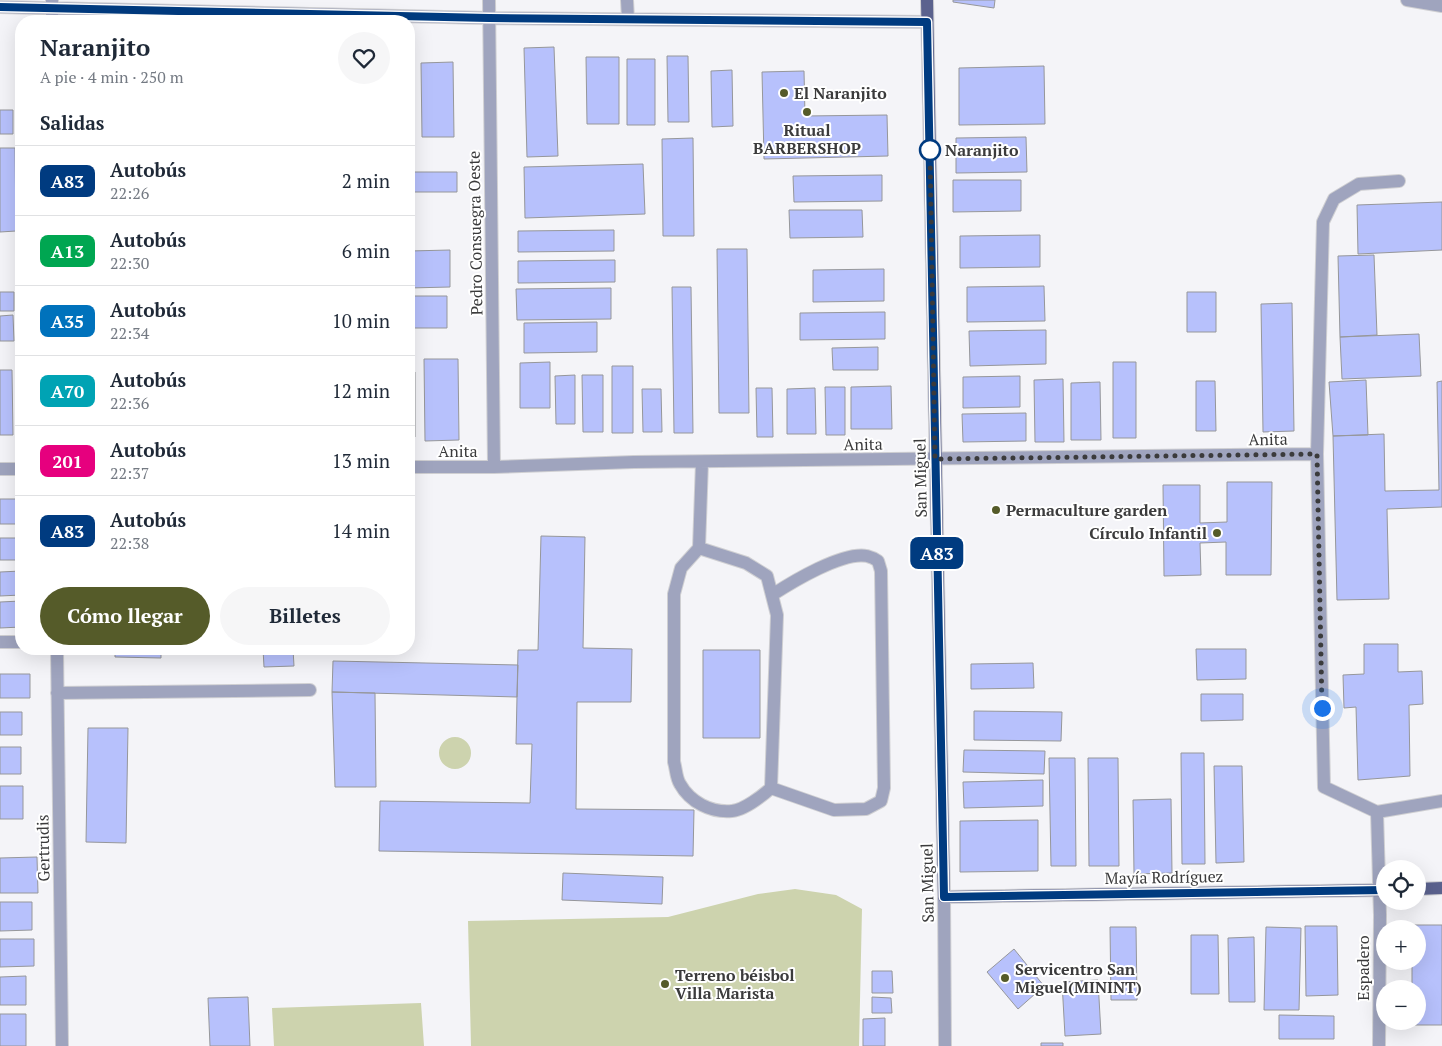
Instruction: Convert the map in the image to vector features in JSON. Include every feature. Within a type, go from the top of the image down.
[{"type":"main road","name":"San Miguel","points":[[927,0],[944,897]]},
{"type":"main road","points":[[1426,889],[1442,888]]},
{"type":"main road","name":"Mayía Rodríguez","points":[[944,897],[1376,890]]},
{"type":"street","name":"Pedro Consuegra Oeste","points":[[489,0],[494,467]]},
{"type":"street","points":[[627,0],[628,19]]},
{"type":"street","points":[[1407,0],[1442,6]]},
{"type":"street","points":[[0,7],[52,4],[395,15]]},
{"type":"street","points":[[415,16],[927,22]]},
{"type":"street","points":[[1399,181],[1359,184],[1334,199],[1323,222],[1317,454],[1324,786],[1377,812],[1442,801]]},
{"type":"street","name":"Anita","points":[[415,467],[1317,454]]},
{"type":"street","points":[[699,548],[746,563],[766,576],[777,615],[771,788],[759,798],[733,811],[712,810],[695,801],[679,783],[674,762],[674,594],[681,568],[699,548],[702,462]]},
{"type":"street","points":[[0,469],[15,469]]},
{"type":"street","points":[[771,788],[834,810],[866,809],[881,801],[884,788],[882,571],[878,561],[866,556],[849,558],[817,568],[794,580],[772,595]]},
{"type":"street","points":[[0,642],[15,642]]},
{"type":"street","name":"Gertrudis","points":[[57,655],[62,1046]]},
{"type":"street","points":[[57,693],[310,690]]},
{"type":"street","name":"Espadero","points":[[1377,812],[1380,860]]},
{"type":"street","name":"San Miguel","points":[[944,897],[945,1046]]},
{"type":"street","name":"Espadero","points":[[1379,1046],[1382,910]]},
{"type":"green space","points":[[455,737],[461,738],[466,742],[470,747],[470,759],[466,764],[461,768],[455,769],[449,768],[444,764],[440,759],[439,753],[440,747],[444,742],[449,738]]},
{"type":"green space","name":"Terreno béisbol Villa Marista","points":[[795,889],[836,895],[862,909],[859,1046],[471,1046],[468,921],[668,917],[758,894]]},
{"type":"green space","points":[[421,1003],[424,1046],[274,1046],[272,1008]]},
{"type":"building","points":[[953,0],[995,0],[994,8],[953,2]]},
{"type":"building","points":[[554,47],[558,156],[527,157],[524,48]]},
{"type":"building","points":[[667,56],[688,56],[689,122],[668,122]]},
{"type":"building","points":[[586,57],[619,57],[619,124],[587,124]]},
{"type":"building","points":[[627,59],[655,59],[655,125],[627,125]]},
{"type":"building","points":[[453,62],[454,137],[422,137],[421,63]]},
{"type":"building","points":[[1044,66],[1045,124],[959,125],[959,68]]},
{"type":"building","points":[[732,70],[733,126],[712,127],[711,71]]},
{"type":"building","name":"El Naranjito","points":[[804,71],[805,116],[887,115],[888,156],[764,159],[762,72]]},
{"type":"building","points":[[0,110],[13,110],[13,134],[0,134]]},
{"type":"building","points":[[1026,137],[1027,172],[956,173],[956,138]]},
{"type":"building","points":[[693,138],[694,236],[663,236],[662,139]]},
{"type":"building","points":[[0,148],[15,148],[15,231],[0,232]]},
{"type":"building","points":[[643,164],[645,214],[525,218],[524,167]]},
{"type":"building","points":[[415,172],[457,172],[457,192],[415,192]]},
{"type":"building","points":[[882,175],[882,201],[794,202],[793,176]]},
{"type":"building","points":[[953,180],[1021,180],[1021,211],[953,212]]},
{"type":"building","points":[[1442,202],[1442,250],[1358,254],[1357,205]]},
{"type":"building","points":[[789,210],[862,210],[863,237],[790,238]]},
{"type":"building","points":[[614,230],[614,251],[518,252],[518,231]]},
{"type":"building","points":[[1040,235],[1040,267],[960,268],[960,236]]},
{"type":"building","points":[[717,249],[747,249],[749,413],[719,413]]},
{"type":"building","points":[[450,250],[450,287],[415,288],[415,251]]},
{"type":"building","points":[[1374,255],[1377,335],[1340,337],[1338,256]]},
{"type":"building","points":[[615,260],[615,282],[518,283],[518,261]]},
{"type":"building","points":[[884,269],[884,301],[813,302],[813,270]]},
{"type":"building","points":[[1044,286],[1045,321],[967,322],[967,287]]},
{"type":"building","points":[[672,287],[691,287],[693,433],[674,433]]},
{"type":"building","points":[[611,288],[611,319],[517,320],[516,289]]},
{"type":"building","points":[[0,292],[14,292],[14,311],[0,311]]},
{"type":"building","points":[[1187,292],[1216,292],[1216,332],[1187,332]]},
{"type":"building","points":[[415,296],[447,296],[447,328],[415,328]]},
{"type":"building","points":[[1292,303],[1294,431],[1263,432],[1261,304]]},
{"type":"building","points":[[885,312],[885,339],[800,340],[800,313]]},
{"type":"building","points":[[13,315],[14,341],[0,341],[0,316]]},
{"type":"building","points":[[597,322],[597,352],[524,353],[524,323]]},
{"type":"building","points":[[1046,330],[1046,364],[970,366],[969,331]]},
{"type":"building","points":[[1419,334],[1421,376],[1342,379],[1340,337]]},
{"type":"building","points":[[878,347],[878,370],[833,370],[832,348]]},
{"type":"building","points":[[424,359],[458,359],[459,440],[425,441]]},
{"type":"building","points":[[550,362],[550,408],[520,408],[520,363]]},
{"type":"building","points":[[1113,362],[1136,362],[1136,438],[1113,438]]},
{"type":"building","points":[[612,366],[633,366],[633,433],[612,433]]},
{"type":"building","points":[[0,370],[12,370],[13,435],[0,435]]},
{"type":"building","points":[[575,375],[575,424],[556,424],[555,376]]},
{"type":"building","points":[[582,375],[603,375],[603,432],[583,432]]},
{"type":"building","points":[[1020,376],[1020,407],[963,408],[963,377]]},
{"type":"building","points":[[1063,379],[1064,442],[1035,442],[1034,380]]},
{"type":"building","points":[[1366,380],[1368,435],[1333,436],[1329,382]]},
{"type":"building","points":[[1196,381],[1215,381],[1216,431],[1196,431]]},
{"type":"building","points":[[1442,381],[1442,507],[1387,509],[1389,599],[1337,600],[1333,436],[1384,434],[1385,491],[1439,490],[1437,382]]},
{"type":"building","points":[[1100,382],[1101,440],[1071,440],[1071,383]]},
{"type":"building","points":[[891,386],[892,429],[851,429],[851,387]]},
{"type":"building","points":[[825,387],[845,387],[845,435],[826,435]]},
{"type":"building","points":[[756,388],[772,388],[773,437],[757,437]]},
{"type":"building","points":[[815,388],[816,434],[787,434],[787,389]]},
{"type":"building","points":[[642,389],[661,389],[662,432],[643,432]]},
{"type":"building","points":[[1026,413],[1026,441],[963,442],[962,414]]},
{"type":"building","name":"Círculo Infantil","points":[[1227,482],[1272,482],[1271,575],[1226,575],[1226,542],[1200,543],[1201,575],[1164,576],[1163,485],[1200,485],[1200,523],[1227,522]]},
{"type":"building","points":[[0,499],[15,499],[15,524],[0,524]]},
{"type":"building","points":[[541,536],[585,537],[583,648],[632,649],[631,702],[577,702],[576,809],[694,810],[693,856],[379,851],[380,801],[530,803],[532,744],[516,744],[518,650],[538,650]]},
{"type":"building","points":[[0,538],[15,538],[15,560],[0,560]]},
{"type":"building","points":[[15,571],[15,595],[0,596],[0,572]]},
{"type":"building","points":[[15,601],[15,627],[0,628],[0,602]]},
{"type":"building","points":[[1364,644],[1398,644],[1398,672],[1422,671],[1423,704],[1409,705],[1410,776],[1358,780],[1356,707],[1344,708],[1343,675],[1364,674]]},
{"type":"building","points":[[1196,649],[1246,649],[1246,679],[1197,680]]},
{"type":"building","points":[[703,650],[760,650],[760,738],[703,738]]},
{"type":"building","points":[[115,655],[161,655],[161,658],[115,657]]},
{"type":"building","points":[[263,655],[293,655],[294,666],[264,667]]},
{"type":"building","points":[[333,661],[518,665],[517,697],[332,692]]},
{"type":"building","points":[[1033,663],[1034,688],[971,689],[971,664]]},
{"type":"building","points":[[0,674],[30,674],[30,698],[0,698]]},
{"type":"building","points":[[332,692],[375,693],[376,787],[335,787]]},
{"type":"building","points":[[1201,694],[1243,694],[1243,720],[1201,721]]},
{"type":"building","points":[[974,711],[1062,712],[1061,741],[974,740]]},
{"type":"building","points":[[0,712],[22,712],[22,735],[0,735]]},
{"type":"building","points":[[88,728],[128,728],[126,843],[86,842]]},
{"type":"building","points":[[0,747],[21,747],[21,774],[0,774]]},
{"type":"building","points":[[964,750],[1045,751],[1044,774],[963,772]]},
{"type":"building","points":[[1181,753],[1204,753],[1205,864],[1182,864]]},
{"type":"building","points":[[1049,758],[1075,758],[1076,866],[1051,866]]},
{"type":"building","points":[[1088,758],[1118,758],[1119,866],[1089,866]]},
{"type":"building","points":[[1214,766],[1242,766],[1244,862],[1216,863]]},
{"type":"building","points":[[1043,780],[1043,806],[964,808],[963,782]]},
{"type":"building","points":[[0,786],[23,786],[23,819],[0,819]]},
{"type":"building","points":[[1171,799],[1172,873],[1134,874],[1133,800]]},
{"type":"building","points":[[1038,820],[1038,871],[960,872],[960,821]]},
{"type":"building","points":[[37,857],[38,893],[0,893],[0,858]]},
{"type":"building","points":[[563,873],[663,877],[662,904],[562,900]]},
{"type":"building","points":[[0,902],[32,902],[32,930],[0,931]]},
{"type":"building","points":[[1426,925],[1442,925],[1442,1025],[1426,1025],[1426,980],[1412,980],[1412,970],[1426,970]]},
{"type":"building","points":[[1305,926],[1337,926],[1338,995],[1306,996]]},
{"type":"building","points":[[1110,927],[1136,927],[1137,1000],[1111,1000]]},
{"type":"building","points":[[1266,927],[1301,928],[1299,1010],[1264,1010]]},
{"type":"building","points":[[1191,935],[1218,935],[1219,994],[1191,994]]},
{"type":"building","points":[[1254,937],[1255,1002],[1229,1002],[1228,938]]},
{"type":"building","points":[[0,939],[34,939],[34,966],[0,967]]},
{"type":"building","points":[[1014,949],[1044,986],[1018,1009],[987,972]]},
{"type":"building","points":[[872,971],[892,971],[893,993],[872,993]]},
{"type":"building","points":[[26,976],[26,1005],[0,1005],[0,977]]},
{"type":"building","points":[[1098,980],[1101,1034],[1065,1036],[1062,982]]},
{"type":"building","points":[[248,997],[250,1046],[210,1046],[208,998]]},
{"type":"building","points":[[872,997],[891,998],[892,1013],[872,1013]]},
{"type":"building","points":[[0,1014],[26,1014],[26,1046],[0,1046]]},
{"type":"building","points":[[1279,1015],[1334,1016],[1334,1039],[1279,1039]]},
{"type":"building","points":[[885,1018],[885,1046],[863,1046],[863,1019]]},
{"type":"building","points":[[1041,1043],[1063,1043],[1063,1046],[1041,1046]]},
{"type":"bus line","name":"A83","points":[[0,7],[370,15]]},
{"type":"bus line","name":"A83","points":[[415,16],[927,22],[944,897],[1376,890]]},
{"type":"place","name":"El Naranjito","points":[[784,93]]},
{"type":"place","name":"Ritual BARBERSHOP","points":[[807,112]]},
{"type":"place","name":"Naranjito","points":[[930,150]]},
{"type":"place","name":"Permaculture garden","points":[[996,510]]},
{"type":"place","name":"Círculo Infantil","points":[[1217,533]]},
{"type":"place","name":"Servicentro San Miguel(MININT)","points":[[1005,978]]},
{"type":"place","name":"Terreno béisbol Villa Marista","points":[[665,984]]},
{"type":"route","points":[[930,150],[935,459],[1317,454],[1322,708]]}]
